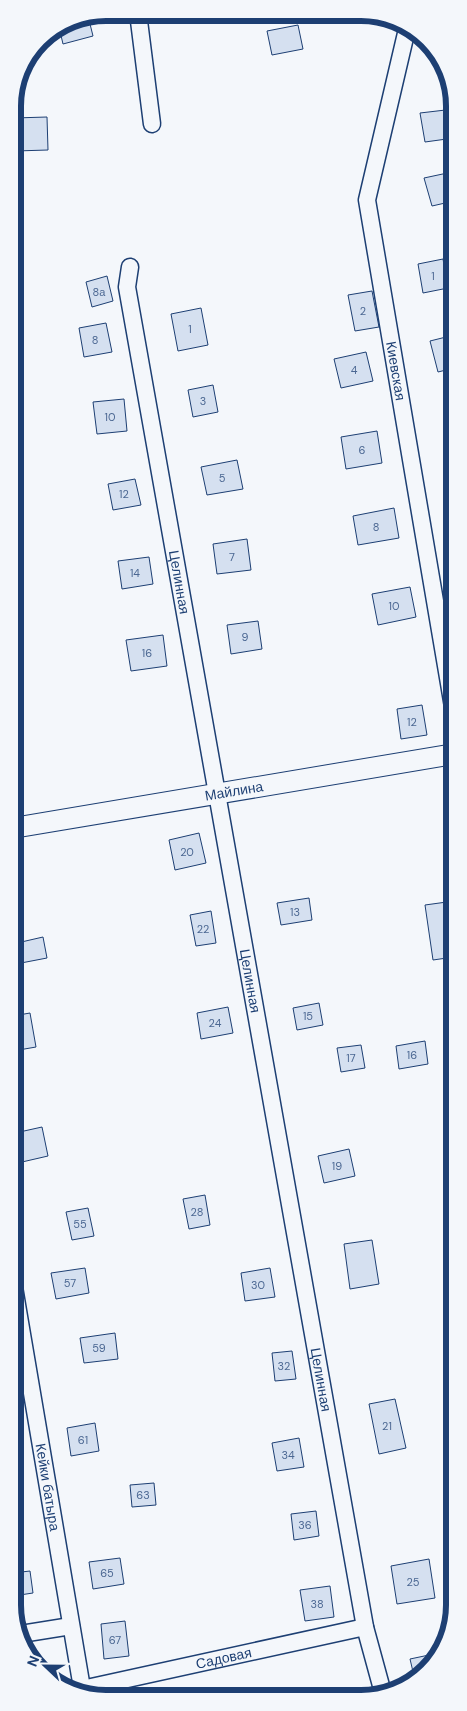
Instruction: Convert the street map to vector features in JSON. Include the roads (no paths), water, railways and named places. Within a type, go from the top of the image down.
[{"type":"street","points":[[139,21],[152,124]]},
{"type":"street","name":"Киевская","points":[[406,35],[367,200],[446,666]]},
{"type":"street","name":"Целинная","points":[[130,267],[127,287],[365,1627],[381,1687]]},
{"type":"street","name":"Майлина","points":[[21,827],[446,755]]},
{"type":"street","name":"Кейки батыра","points":[[21,1329],[81,1686]]},
{"type":"street","points":[[26,1633],[71,1626]]},
{"type":"street","name":"Садовая","points":[[96,1689],[365,1627]]}]
